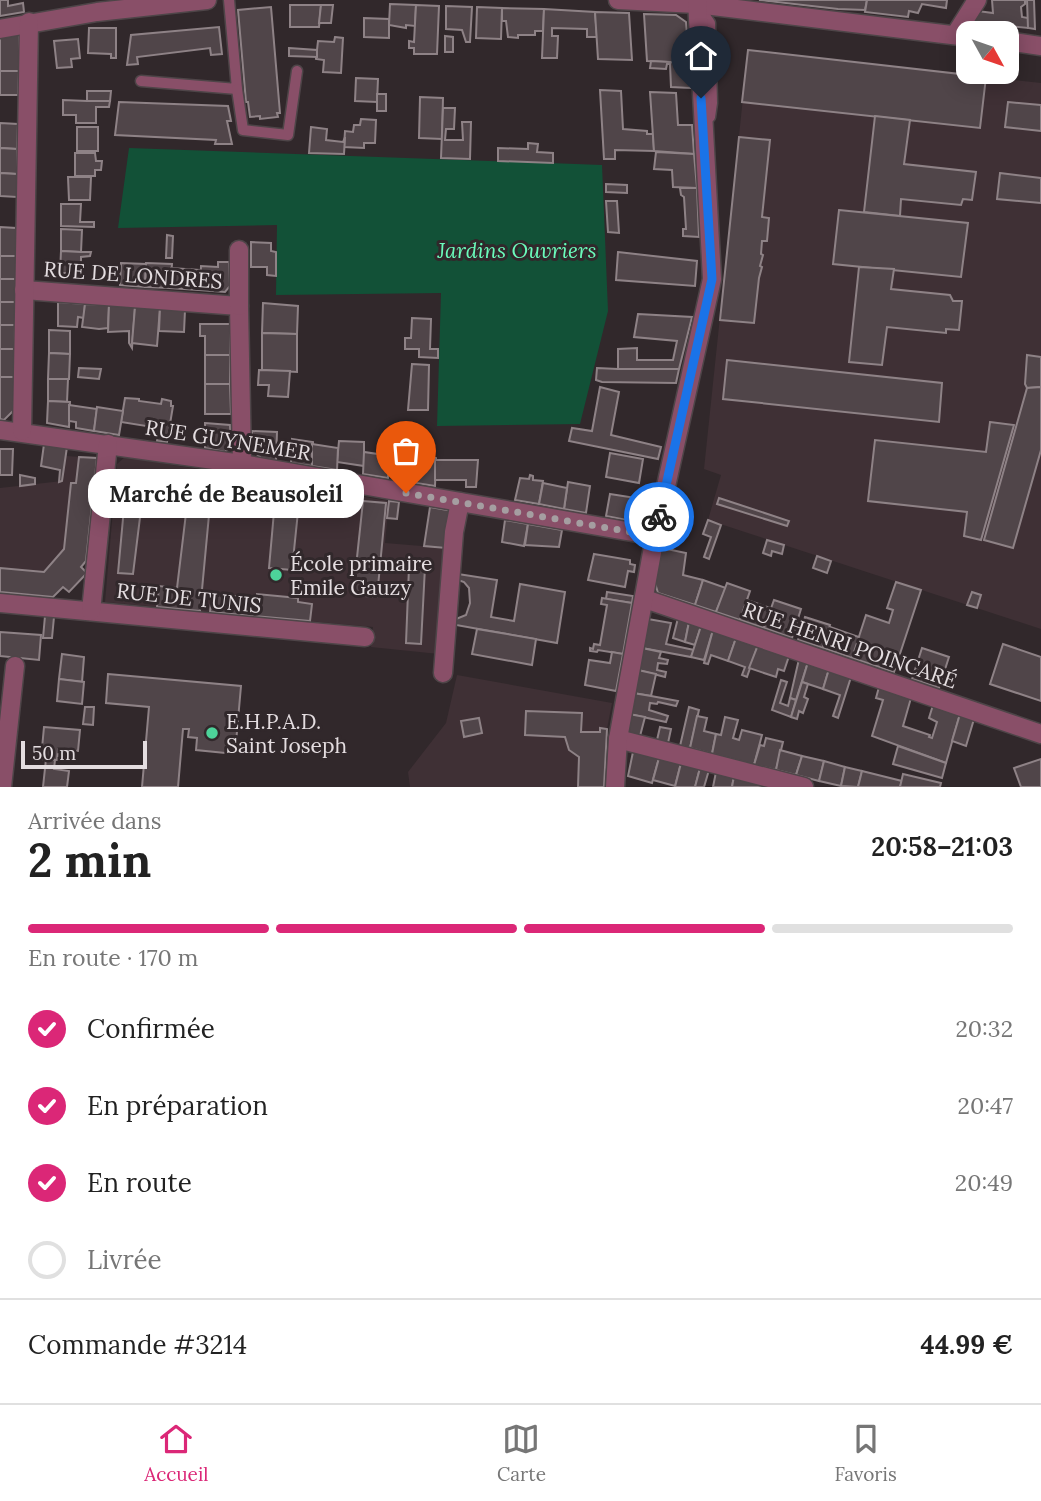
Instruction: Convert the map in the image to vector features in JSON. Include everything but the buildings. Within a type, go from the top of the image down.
[{"type":"street","points":[[0,29],[96,6],[207,0]]},
{"type":"street","points":[[618,0],[696,2],[956,35]]},
{"type":"street","points":[[968,21],[977,0]]},
{"type":"street","points":[[615,787],[618,739],[645,599],[654,536],[712,279],[696,2]]},
{"type":"street","points":[[22,431],[29,22]]},
{"type":"street","points":[[1019,43],[1041,46]]},
{"type":"street","name":"RUE DE LONDRES","points":[[239,250],[242,464]]},
{"type":"street","name":"RUE DE LONDRES","points":[[24,290],[239,306]]},
{"type":"street","name":"RUE GUYNEMER","points":[[0,429],[242,464],[654,536]]},
{"type":"street","name":"RUE DE TUNIS","points":[[91,611],[108,444]]},
{"type":"street","points":[[443,673],[454,532],[460,502]]},
{"type":"street","name":"RUE HENRI POINCARÉ","points":[[645,599],[1041,734]]},
{"type":"street","name":"RUE DE TUNIS","points":[[0,603],[365,637]]},
{"type":"street","points":[[2,787],[15,666]]},
{"type":"street","points":[[618,739],[804,787]]},
{"type":"lane","points":[[229,0],[243,130],[289,135],[297,71]]},
{"type":"lane","points":[[141,81],[237,89]]},
{"type":"shaded area","points":[[748,50],[956,73],[956,84],[1019,84],[1019,81],[1041,83],[1041,387],[1027,389],[1041,388],[1041,629],[708,520],[721,475],[704,469]]},
{"type":"shaded area","points":[[66,456],[97,458],[86,561],[81,567],[87,573],[69,592],[63,587],[53,597],[0,592],[0,488],[62,481]]},
{"type":"shaded area","name":"École primaire Emile Gauzy","points":[[125,457],[389,501],[385,543],[446,548],[439,654],[371,647],[373,627],[105,602],[117,464]]},
{"type":"shaded area","points":[[457,675],[612,703],[606,734],[604,787],[410,787],[408,772],[446,723]]},
{"type":"green space","name":"Jardins Ouvriers","points":[[129,148],[602,165],[608,311],[580,424],[437,426],[441,293],[276,295],[277,225],[118,228]]},
{"type":"way so far","points":[[406,493],[654,536],[659,517]]},
{"type":"place","name":"Marché de Beausoleil","points":[[406,493]]},
{"type":"place","name":"École primaire Emile Gauzy","points":[[276,575]]},
{"type":"place","name":"E.H.P.A.D. Saint Joseph","points":[[212,733]]},
{"type":"route","points":[[659,517],[712,279],[701,98]]}]
